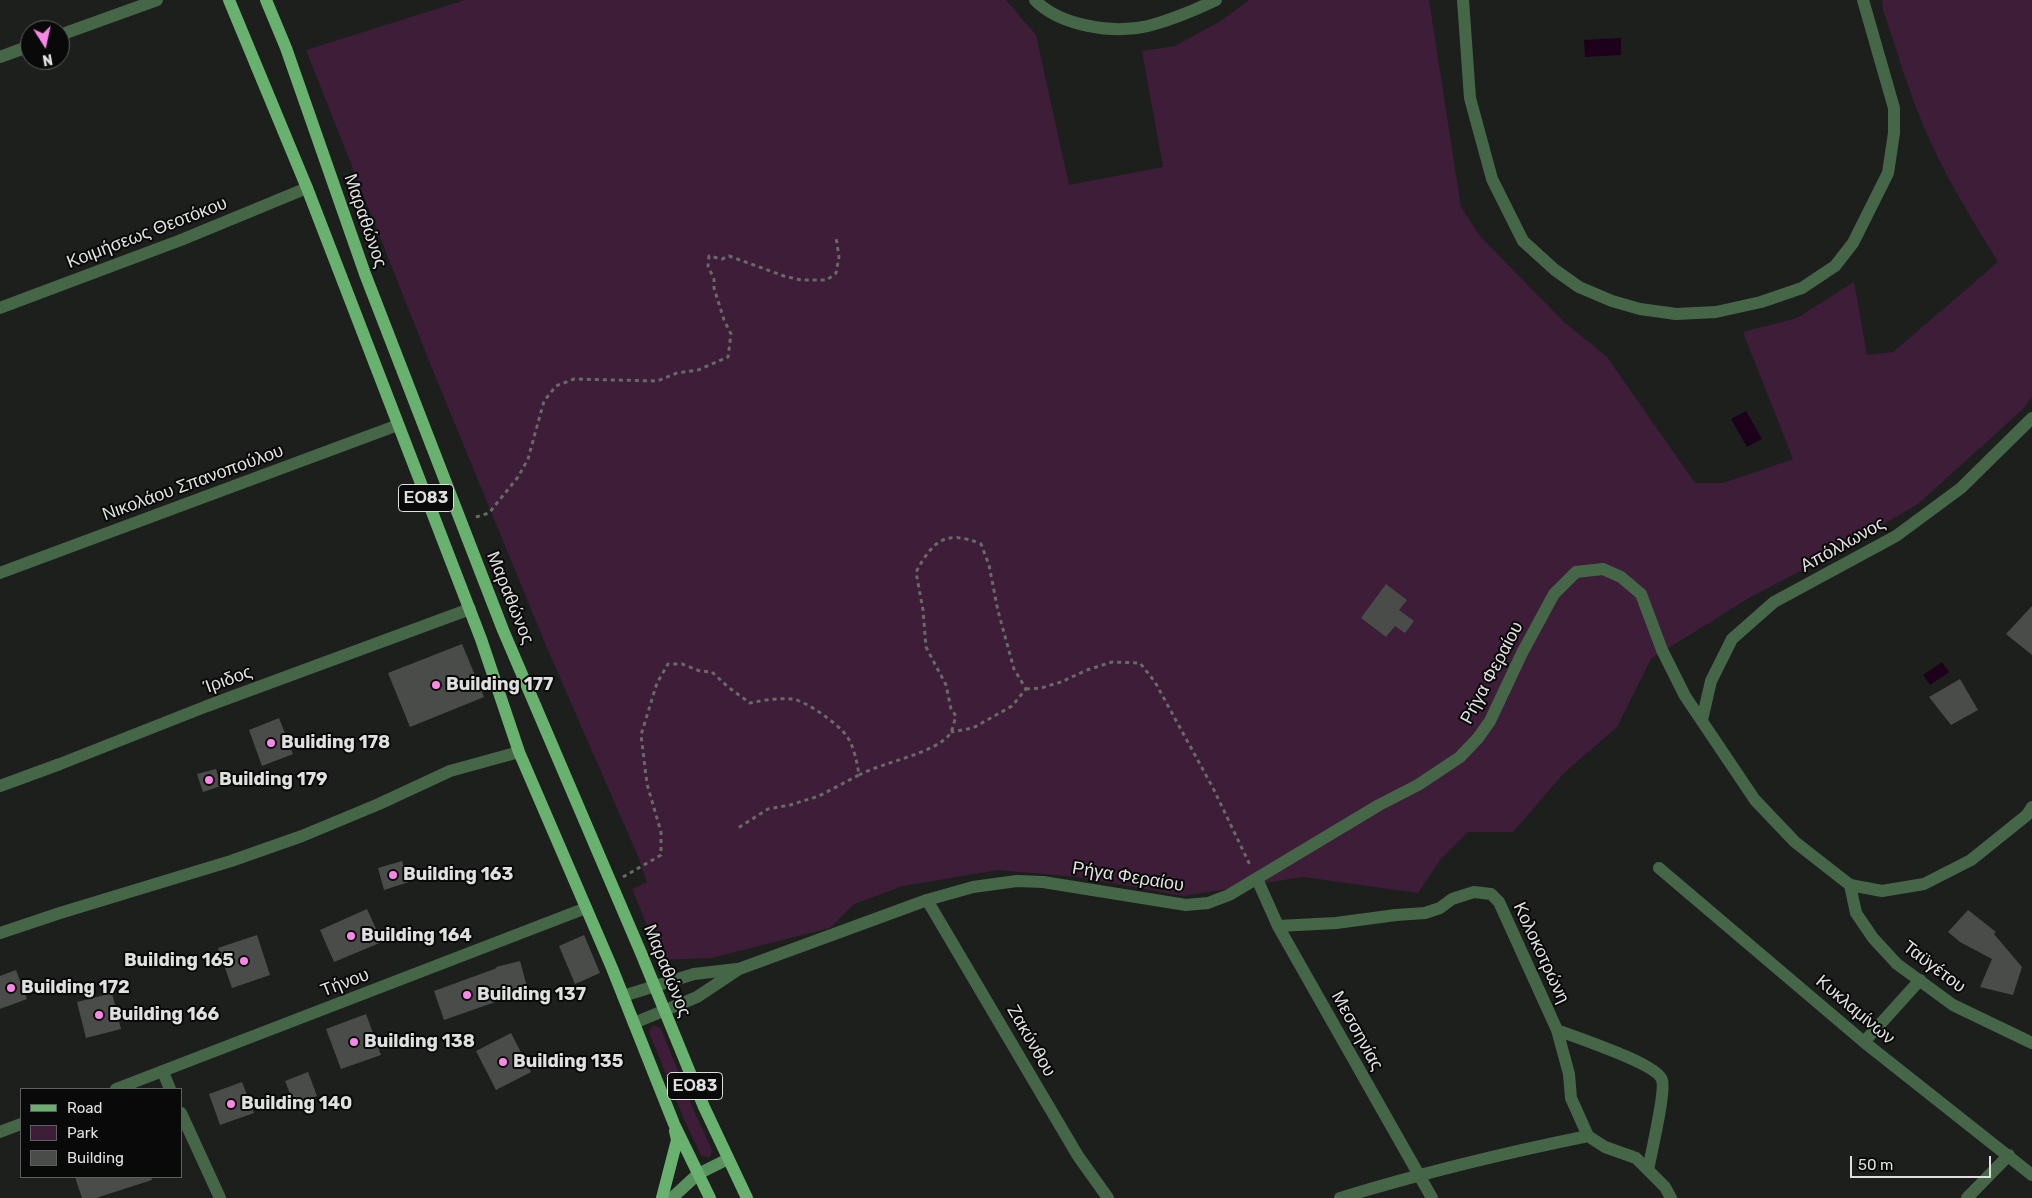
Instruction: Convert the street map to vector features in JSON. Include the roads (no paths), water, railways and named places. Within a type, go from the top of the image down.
[{"type":"main road","name":"ΕΟ83","points":[[229,0],[307,188],[470,610],[519,752],[623,996],[674,1124],[710,1198]]},
{"type":"main road","name":"Μαραθώνος","points":[[266,0],[286,48],[365,274],[503,630],[612,883],[704,1108],[747,1198]]},
{"type":"main road","points":[[662,1198],[677,1140],[674,1124]]},
{"type":"main road","points":[[672,1198],[698,1174],[728,1160]]},
{"type":"street","points":[[70,31],[157,0]]},
{"type":"street","points":[[1035,0],[1044,9],[1074,24],[1109,28],[1146,26],[1188,13],[1216,0]]},
{"type":"street","points":[[1463,0],[1470,98],[1492,179],[1523,241],[1555,270],[1579,287],[1612,301],[1640,309],[1676,314],[1716,312],[1761,302],[1802,288],[1835,266],[1853,243],[1888,173],[1894,133],[1894,108],[1864,0]]},
{"type":"street","points":[[0,57],[20,50]]},
{"type":"street","name":"Κοιμήσεως Θεοτόκου","points":[[0,308],[181,240],[307,188]]},
{"type":"street","name":"Απόλλωνος","points":[[1702,720],[1711,682],[1732,639],[1774,602],[1896,536],[1911,525],[1961,488],[2032,418]]},
{"type":"street","name":"Νικολάου Σπανοπούλου","points":[[0,573],[398,425]]},
{"type":"street","name":"Ρήγα Φεραίου","points":[[739,969],[927,900],[973,887],[1017,881],[1065,884],[1186,905],[1208,903],[1229,895],[1379,805],[1418,785],[1460,757],[1478,738],[1490,721],[1522,653],[1554,594],[1576,572],[1603,569],[1620,577],[1641,594],[1662,650],[1685,696],[1755,800],[1795,842],[1850,885],[1882,892],[1924,884],[1971,860],[2027,815],[2032,807]]},
{"type":"street","name":"Ίριδος","points":[[0,786],[207,706],[470,610]]},
{"type":"street","points":[[0,934],[86,904],[231,861],[302,836],[379,804],[450,771],[519,752]]},
{"type":"street","name":"Κυκλαμίνων","points":[[1659,868],[1864,1042],[2032,1175]]},
{"type":"street","name":"Μεσσηνίας","points":[[1257,879],[1278,926],[1417,1175],[1432,1198]]},
{"type":"street","name":"Ταϋγέτου","points":[[1850,885],[1856,913],[1873,938],[1897,964],[1953,1005],[2032,1043]]},
{"type":"street","name":"Κολοκοτρώνη","points":[[1278,926],[1336,924],[1396,915],[1425,913],[1440,908],[1452,899],[1474,892],[1490,894],[1498,902],[1557,1030],[1568,1074],[1571,1098],[1588,1136]]},
{"type":"street","name":"Ζακύνθου","points":[[927,900],[1078,1156],[1108,1198]]},
{"type":"street","name":"Τήνου","points":[[119,1088],[586,908]]},
{"type":"street","points":[[623,996],[694,974],[739,969]]},
{"type":"street","points":[[634,1023],[697,996],[739,969]]},
{"type":"street","points":[[1864,1042],[1920,980]]},
{"type":"street","points":[[1557,1030],[1625,1056],[1658,1072],[1663,1080],[1661,1101],[1648,1170]]},
{"type":"street","points":[[162,1072],[170,1088]]},
{"type":"street","points":[[182,1115],[220,1198]]},
{"type":"street","points":[[0,1132],[20,1124]]},
{"type":"street","points":[[1340,1198],[1417,1175],[1513,1151],[1588,1136],[1605,1147],[1636,1158],[1665,1188],[1670,1198]]},
{"type":"street","points":[[1968,1198],[2008,1156]]},
{"type":"place","name":"Building 177","points":[[436,685]]},
{"type":"place","name":"Buliding 178","points":[[271,743]]},
{"type":"place","name":"Building 179","points":[[209,780]]},
{"type":"place","name":"Building 163","points":[[393,875]]},
{"type":"place","name":"Building 164","points":[[351,936]]},
{"type":"place","name":"Building 165","points":[[244,961]]},
{"type":"place","name":"Building 172","points":[[11,988]]},
{"type":"place","name":"Building 137","points":[[467,995]]},
{"type":"place","name":"Building 166","points":[[99,1015]]},
{"type":"place","name":"Building 138","points":[[354,1042]]},
{"type":"place","name":"Building 135","points":[[503,1062]]},
{"type":"place","name":"Building 140","points":[[231,1104]]}]
